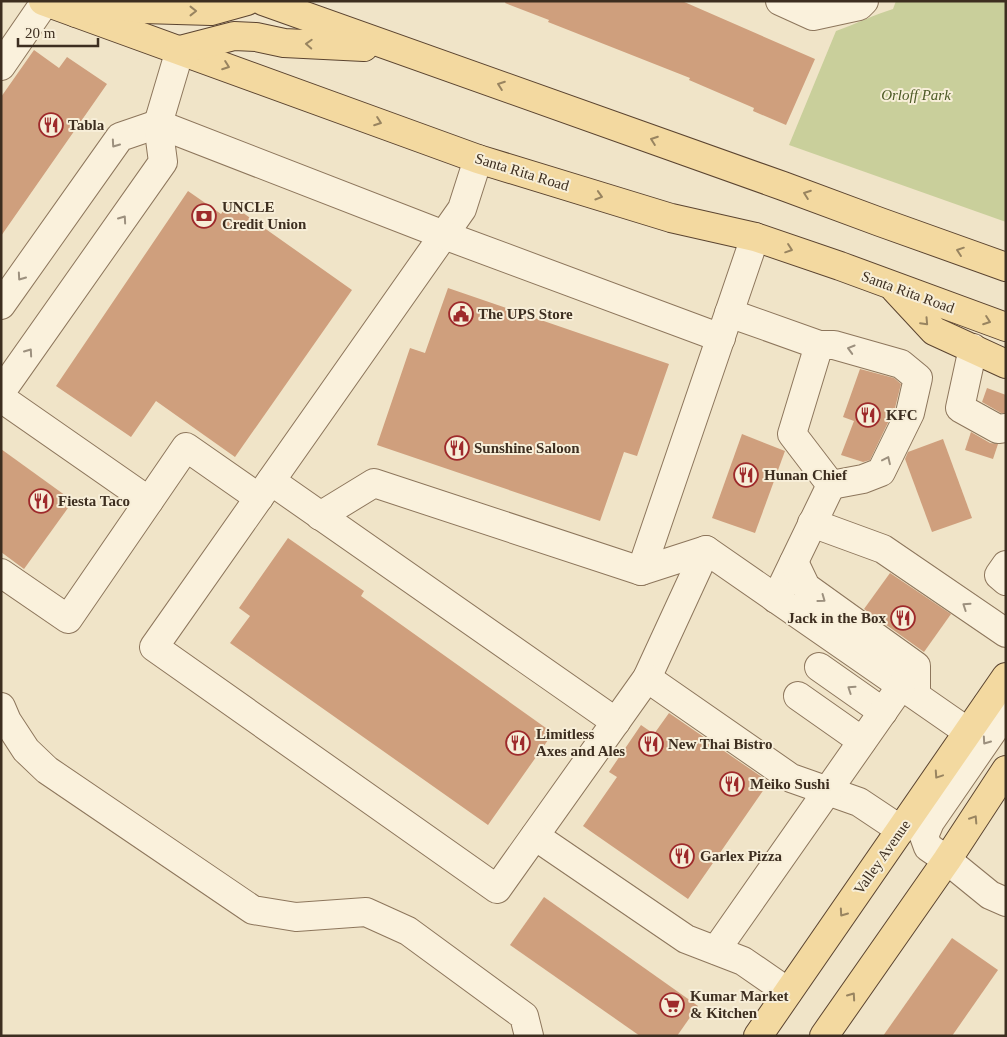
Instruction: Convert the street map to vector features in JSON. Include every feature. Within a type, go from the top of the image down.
[{"type":"main road","points":[[76,13],[114,5],[143,9],[211,10],[247,1]]},
{"type":"main road","points":[[264,1],[805,193],[1006,267]]},
{"type":"main road","name":"Santa Rita Road","points":[[44,2],[478,159],[671,218],[755,237],[1006,327]]},
{"type":"main road","points":[[180,50],[234,36],[256,37],[284,43],[393,48]]},
{"type":"main road","points":[[892,286],[934,331],[1006,364]]},
{"type":"main road","name":"Valley Avenue","points":[[758,1036],[1006,677]]},
{"type":"main road","points":[[833,1033],[1006,770]]},
{"type":"street","points":[[780,1],[813,16],[859,6],[864,1]]},
{"type":"street","points":[[1,66],[44,2]]},
{"type":"street","points":[[1,392],[164,162],[158,124],[180,50]]},
{"type":"street","points":[[1,306],[120,137],[158,124],[444,235],[721,338]]},
{"type":"street","points":[[478,159],[462,209],[154,647],[497,889],[647,678],[706,550]]},
{"type":"street","points":[[641,571],[755,237]]},
{"type":"street","points":[[729,313],[819,344],[834,345],[901,364],[918,378],[910,413],[882,472],[864,479],[831,485]]},
{"type":"street","points":[[819,344],[792,434],[831,485]]},
{"type":"street","points":[[973,348],[960,408],[998,429],[1006,428]]},
{"type":"street","points":[[1,398],[149,500]]},
{"type":"street","points":[[1,573],[68,618],[186,447],[265,490],[320,516],[616,722]]},
{"type":"street","points":[[320,516],[374,483],[641,571],[706,550]]},
{"type":"street","points":[[776,599],[831,485]]},
{"type":"street","points":[[812,523],[884,549],[1006,633]]},
{"type":"street","points":[[706,550],[968,732]]},
{"type":"street","points":[[716,950],[883,712],[909,691],[916,666],[806,587],[794,562]]},
{"type":"street","points":[[1006,566],[999,576],[1006,581]]},
{"type":"street","points":[[819,667],[883,712]]},
{"type":"street","points":[[647,678],[791,778],[859,802],[901,830]]},
{"type":"street","points":[[798,696],[862,741]]},
{"type":"street","points":[[987,705],[1000,713],[999,722],[930,822],[924,836],[928,847],[990,895],[1006,902]]},
{"type":"street","points":[[1,707],[7,721],[26,750],[47,770],[253,910],[296,917],[366,912],[408,931],[524,1016],[529,1036]]},
{"type":"street","points":[[535,836],[686,939],[743,961],[788,992]]},
{"type":"green space","name":"Orloff Park","points":[[896,1],[1006,1],[1006,222],[789,145],[836,31],[893,9]]},
{"type":"building","points":[[506,1],[682,1],[815,59],[786,125],[753,111],[754,108],[689,80],[690,78],[548,22],[549,20],[505,3]]},
{"type":"building","points":[[34,50],[59,68],[67,57],[107,84],[1,236],[1,97]]},
{"type":"building","points":[[188,191],[221,214],[229,203],[352,290],[235,457],[156,401],[131,437],[56,386]]},
{"type":"building","points":[[448,288],[669,364],[637,456],[624,452],[600,521],[377,445],[410,348],[425,353]]},
{"type":"building","name":"KFC","points":[[860,369],[894,378],[901,384],[895,408],[870,460],[863,462],[841,455],[854,421],[843,417]]},
{"type":"building","points":[[987,388],[1006,395],[1006,413],[1001,413],[982,402]]},
{"type":"building","points":[[971,432],[990,443],[998,444],[993,459],[965,450]]},
{"type":"building","points":[[742,434],[785,451],[755,533],[712,518]]},
{"type":"building","points":[[943,439],[972,518],[932,532],[905,459],[908,452]]},
{"type":"building","points":[[1,449],[73,501],[24,569],[1,552]]},
{"type":"building","points":[[288,538],[364,591],[361,596],[553,733],[488,825],[230,643],[250,616],[239,608]]},
{"type":"building","name":"Jack in the Box","points":[[890,573],[951,614],[924,652],[864,609]]},
{"type":"building","points":[[669,713],[769,782],[688,899],[583,826],[617,777],[609,772],[641,725],[654,734]]},
{"type":"building","points":[[544,897],[698,1006],[677,1036],[640,1036],[510,945]]},
{"type":"building","points":[[952,938],[998,970],[952,1036],[883,1036]]},
{"type":"place","name":"Tabla","points":[[51,125]]},
{"type":"place","name":"UNCLE Credit Union","points":[[204,216]]},
{"type":"place","name":"The UPS Store","points":[[461,314]]},
{"type":"place","name":"KFC","points":[[868,415]]},
{"type":"place","name":"Sunshine Saloon","points":[[457,448]]},
{"type":"place","name":"Hunan Chief","points":[[746,475]]},
{"type":"place","name":"Fiesta Taco","points":[[41,501]]},
{"type":"place","name":"Jack in the Box","points":[[903,618]]},
{"type":"place","name":"Limitless Axes and Ales","points":[[518,743]]},
{"type":"place","name":"New Thai Bistro","points":[[651,744]]},
{"type":"place","name":"Meiko Sushi","points":[[732,784]]},
{"type":"place","name":"Garlex Pizza","points":[[682,856]]},
{"type":"place","name":"Kumar Market & Kitchen","points":[[672,1005]]}]
